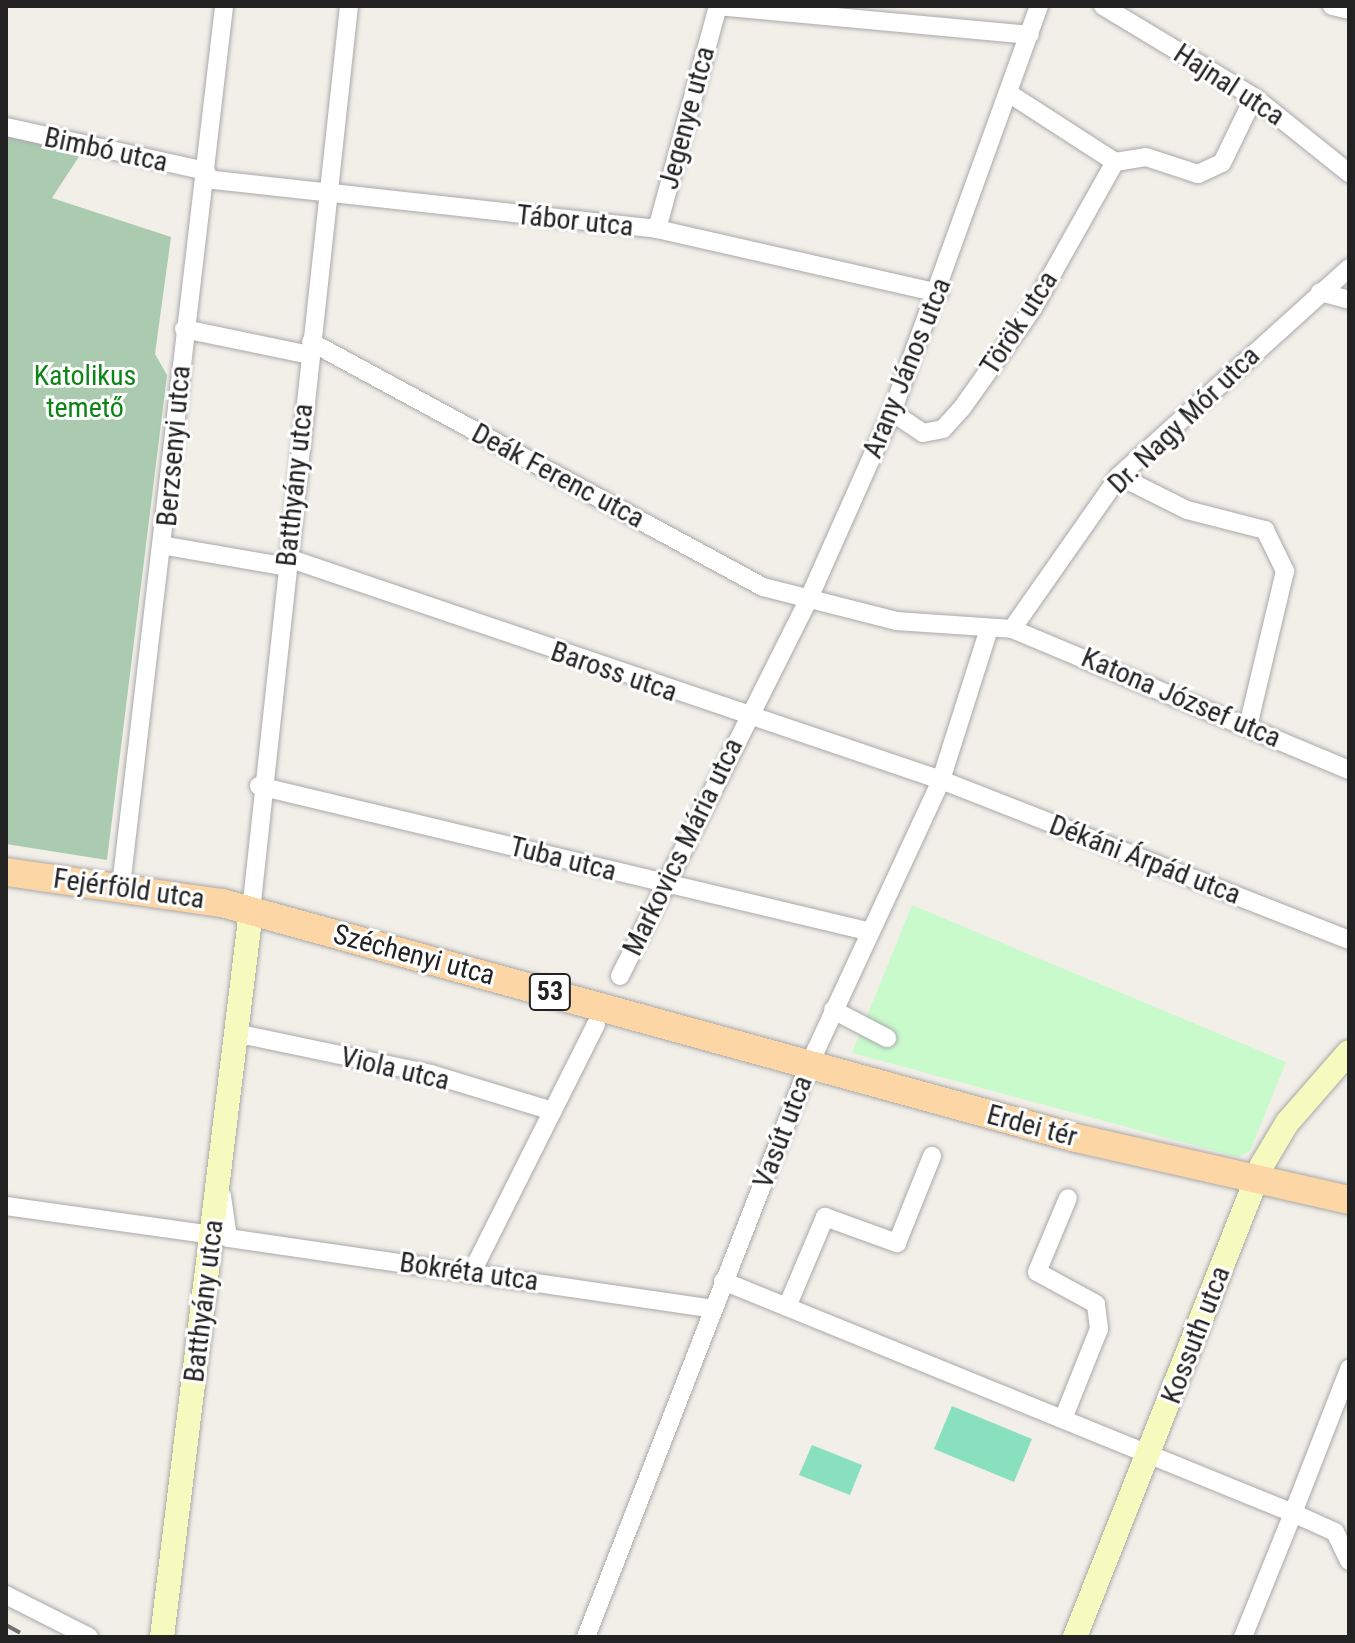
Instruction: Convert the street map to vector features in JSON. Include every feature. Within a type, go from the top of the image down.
[{"type":"main road","name":"Fejérföld utca","points":[[6,872],[121,886],[251,911]]},
{"type":"main road","name":"Széchenyi utca","points":[[251,911],[809,1065]]},
{"type":"main road","name":"Batthyány utca","points":[[162,1637],[220,1236],[219,1180],[251,911]]},
{"type":"main road","points":[[244,964],[256,942],[291,921]]},
{"type":"main road","name":"Kossuth utca","points":[[1075,1637],[1257,1179],[1287,1123],[1347,1056]]},
{"type":"main road","name":"Erdei tér","points":[[809,1065],[1257,1179]]},
{"type":"main road","name":"53","points":[[1257,1179],[1349,1200]]},
{"type":"street","name":"Berzsenyi utca","points":[[121,886],[166,546],[184,329],[224,6]]},
{"type":"street","name":"Batthyány utca","points":[[251,911],[259,786],[349,6]]},
{"type":"street","points":[[718,6],[1030,35]]},
{"type":"street","name":"Jegenye utca","points":[[657,229],[718,6]]},
{"type":"street","name":"Arany János utca","points":[[745,717],[809,598],[892,412],[939,293],[1039,6]]},
{"type":"street","name":"Hajnal utca","points":[[1103,6],[1254,97],[1349,173]]},
{"type":"street","points":[[1332,6],[1349,10]]},
{"type":"street","points":[[1010,94],[1115,162],[1146,157],[1198,174],[1215,170],[1254,97]]},
{"type":"street","name":"Bimbó utca","points":[[6,127],[205,175]]},
{"type":"street","name":"Török utca","points":[[892,412],[923,433],[943,429],[962,408],[1033,308],[1115,162]]},
{"type":"street","name":"Tábor utca","points":[[205,175],[328,197],[657,229],[939,293]]},
{"type":"street","name":"Dr. Nagy Mór utca","points":[[1012,629],[1119,476],[1349,268]]},
{"type":"street","points":[[1320,292],[1349,300]]},
{"type":"street","name":"Deák Ferenc utca","points":[[184,329],[310,349],[763,587],[896,621],[988,632],[1012,629]]},
{"type":"street","points":[[1119,476],[1187,510],[1265,530],[1285,571],[1248,726]]},
{"type":"street","name":"Baross utca","points":[[166,546],[287,563],[941,780]]},
{"type":"street","name":"Katona József utca","points":[[1012,629],[1349,770]]},
{"type":"street","name":"Vasút utca","points":[[586,1637],[710,1308],[809,1065],[867,931],[941,780],[988,632]]},
{"type":"street","name":"Markovics Mária utca","points":[[620,976],[745,717]]},
{"type":"street","name":"Dékáni Árpád utca","points":[[941,780],[1349,940]]},
{"type":"street","name":"Tuba utca","points":[[259,786],[867,931]]},
{"type":"street","points":[[833,1010],[887,1038]]},
{"type":"street","points":[[472,1272],[596,1024]]},
{"type":"street","name":"Viola utca","points":[[235,1033],[431,1074],[553,1111]]},
{"type":"street","points":[[787,1307],[825,1217],[897,1243],[932,1156]]},
{"type":"street","points":[[1063,1419],[1099,1329],[1096,1304],[1037,1272],[1068,1198]]},
{"type":"street","name":"Bokréta utca","points":[[6,1206],[710,1308]]},
{"type":"street","points":[[723,1281],[1293,1513],[1335,1532],[1349,1561]]},
{"type":"street","points":[[1243,1637],[1349,1369]]},
{"type":"street","points":[[6,1595],[89,1637]]},
{"type":"green space","name":"Katolikus temető","points":[[6,135],[80,155],[52,198],[171,237],[155,354],[167,375],[107,860],[6,844]]},
{"type":"green space","points":[[912,905],[1286,1062],[1250,1151],[1238,1157],[852,1053]]},
{"type":"green space","points":[[952,1406],[1032,1439],[1014,1482],[934,1449]]},
{"type":"green space","points":[[812,1445],[862,1465],[850,1495],[799,1475]]},
{"type":"railway","points":[[6,1625],[28,1637]]}]
